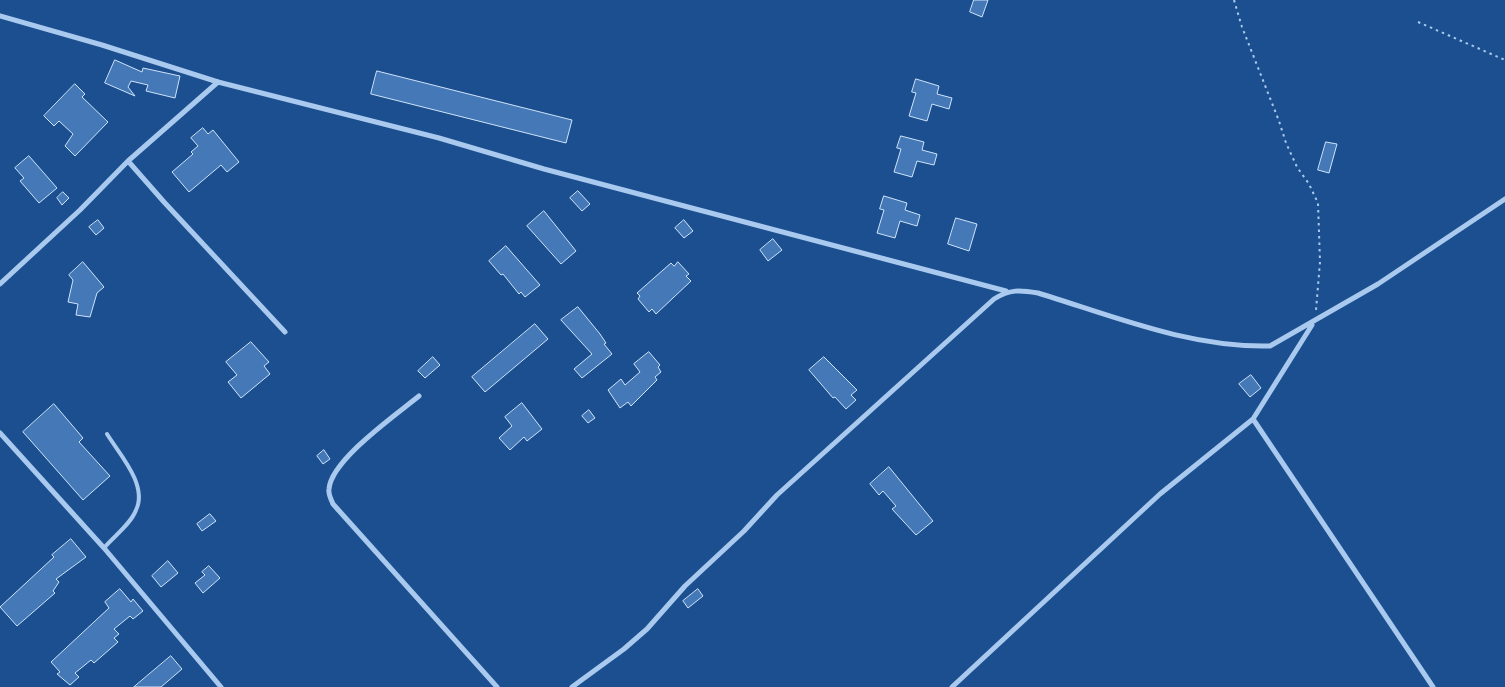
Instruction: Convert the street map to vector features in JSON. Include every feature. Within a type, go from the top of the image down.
[{"type":"street","points":[[0,16],[102,45],[218,82],[438,138],[544,169],[1006,291]]},
{"type":"street","points":[[0,284],[80,210],[128,161],[218,82]]},
{"type":"street","points":[[128,161],[285,332]]},
{"type":"street","points":[[572,687],[624,649],[647,629],[685,586],[738,537],[778,495],[994,298],[1006,291],[1019,289],[1038,293],[1177,336],[1249,346],[1270,346],[1378,284],[1505,199]]},
{"type":"street","points":[[952,687],[1160,494],[1253,419],[1314,322]]},
{"type":"street","points":[[419,396],[353,450],[332,478],[329,494],[333,504],[497,687]]},
{"type":"street","points":[[1253,419],[1433,687]]},
{"type":"street","points":[[0,433],[104,548],[221,687]]},
{"type":"lane","points":[[104,548],[136,512],[139,502],[138,485],[107,434]]},
{"type":"path","points":[[1234,0],[1245,36],[1280,121],[1286,143],[1297,167],[1309,184],[1318,203],[1320,262],[1318,301],[1314,322]]},
{"type":"path","points":[[1418,22],[1505,60]]},
{"type":"building","points":[[974,0],[988,0],[982,17],[970,12]]},
{"type":"building","points":[[115,60],[142,72],[143,68],[180,76],[175,98],[146,91],[148,85],[131,81],[128,87],[135,96],[105,83]]},
{"type":"building","points":[[377,71],[572,120],[566,143],[371,94]]},
{"type":"building","points":[[916,79],[939,86],[937,94],[952,98],[949,109],[932,104],[927,121],[909,116],[916,93],[912,92]]},
{"type":"building","points":[[75,84],[85,94],[82,97],[108,122],[75,156],[65,146],[73,134],[59,121],[54,126],[44,116]]},
{"type":"building","points":[[203,128],[208,134],[213,130],[239,162],[227,172],[221,165],[189,192],[172,172],[193,154],[191,152],[198,146],[191,138]]},
{"type":"building","points":[[901,136],[924,142],[922,150],[937,154],[934,165],[917,161],[912,177],[894,172],[901,149],[897,148]]},
{"type":"building","points":[[1326,142],[1337,144],[1329,173],[1318,170]]},
{"type":"building","points":[[29,156],[57,188],[39,203],[20,181],[24,178],[15,168]]},
{"type":"building","points":[[578,191],[590,204],[582,211],[570,198]]},
{"type":"building","points":[[63,192],[69,198],[62,205],[57,198]]},
{"type":"building","points":[[884,196],[907,203],[905,210],[920,215],[917,226],[900,221],[895,238],[877,233],[884,210],[880,209]]},
{"type":"building","points":[[544,211],[576,251],[561,264],[527,226]]},
{"type":"building","points":[[956,218],[977,224],[969,251],[948,244]]},
{"type":"building","points":[[98,220],[104,228],[96,235],[89,227]]},
{"type":"building","points":[[684,220],[693,231],[684,238],[675,228]]},
{"type":"building","points":[[773,239],[782,250],[768,261],[760,250]]},
{"type":"building","points":[[506,246],[540,285],[525,297],[521,292],[519,294],[503,274],[501,275],[489,261]]},
{"type":"building","points":[[83,262],[104,287],[97,293],[90,317],[76,315],[78,304],[68,302],[73,280],[69,275]]},
{"type":"building","points":[[678,262],[689,274],[686,276],[691,281],[656,314],[652,309],[649,312],[638,299],[640,296],[637,293],[671,263],[674,266]]},
{"type":"building","points":[[578,307],[600,334],[606,343],[604,344],[612,354],[582,378],[574,369],[592,354],[561,320]]},
{"type":"building","points":[[535,324],[548,339],[485,392],[472,377]]},
{"type":"building","points":[[251,342],[269,362],[264,366],[270,374],[241,398],[228,382],[237,375],[226,362]]},
{"type":"building","points":[[649,352],[660,365],[658,367],[661,372],[655,377],[657,380],[631,406],[628,402],[620,408],[608,390],[621,379],[625,385],[640,372],[634,364]]},
{"type":"building","points":[[433,357],[440,365],[425,378],[418,371]]},
{"type":"building","points":[[824,357],[857,390],[851,395],[856,400],[846,409],[835,397],[833,398],[809,370]]},
{"type":"building","points":[[1251,375],[1261,388],[1250,397],[1239,384]]},
{"type":"building","points":[[522,403],[542,429],[527,441],[524,437],[510,450],[499,438],[512,426],[505,417]]},
{"type":"building","points":[[54,404],[83,438],[79,442],[110,476],[83,500],[23,432]]},
{"type":"building","points":[[589,410],[595,418],[588,423],[582,416]]},
{"type":"building","points":[[324,450],[330,459],[323,464],[317,456]]},
{"type":"building","points":[[889,467],[933,521],[916,535],[892,509],[896,506],[883,491],[879,495],[870,484]]},
{"type":"building","points":[[210,514],[216,521],[202,531],[197,524]]},
{"type":"building","points":[[71,539],[86,557],[56,579],[59,582],[53,591],[55,593],[17,626],[0,607],[54,557],[52,555]]},
{"type":"building","points":[[168,561],[178,573],[161,587],[152,576]]},
{"type":"building","points":[[209,566],[220,578],[203,593],[195,583],[205,575],[202,572]]},
{"type":"building","points":[[120,589],[131,602],[133,599],[143,611],[133,619],[130,616],[114,629],[119,634],[114,638],[118,642],[94,663],[91,660],[75,673],[79,677],[70,685],[57,674],[60,672],[51,662],[109,608],[105,602]]},
{"type":"building","points":[[698,589],[703,596],[688,608],[683,601]]},
{"type":"building","points":[[171,656],[182,669],[161,687],[134,687]]}]
